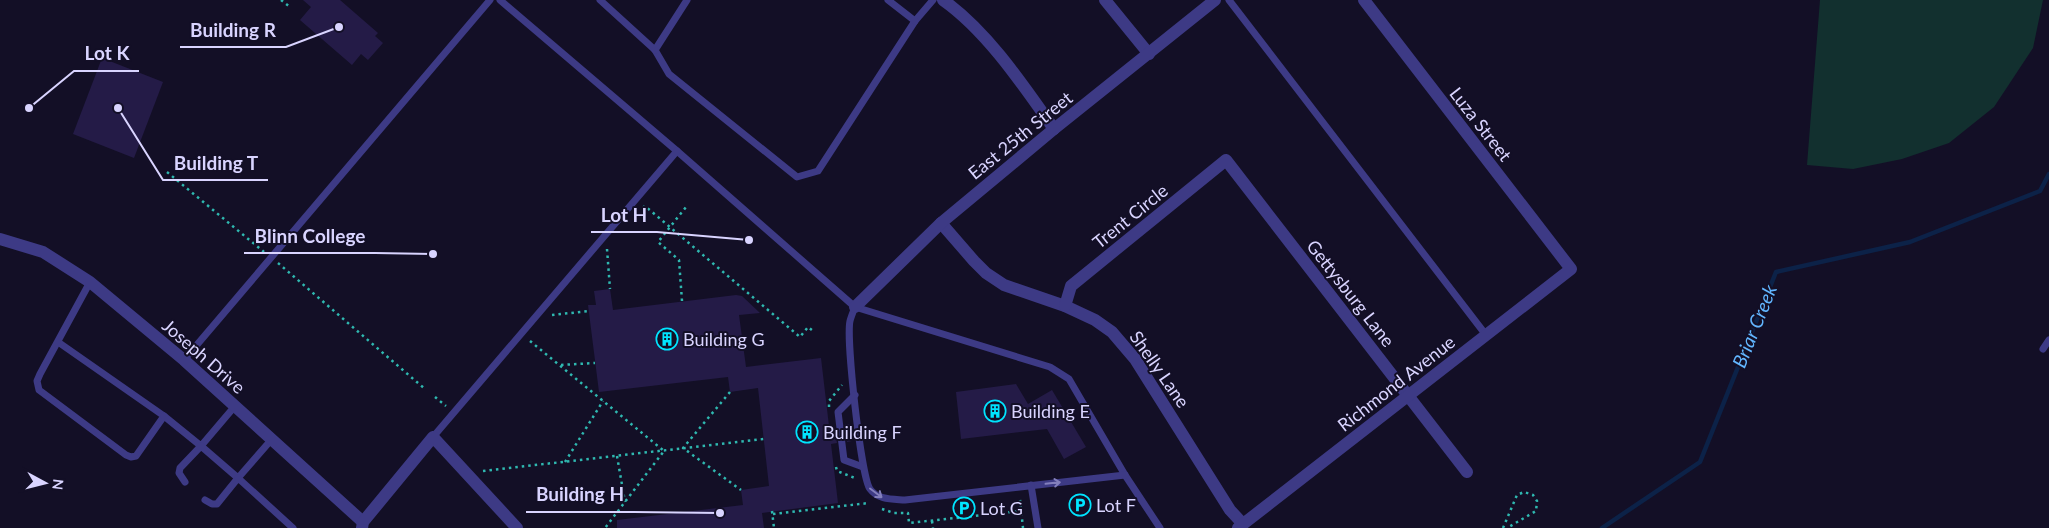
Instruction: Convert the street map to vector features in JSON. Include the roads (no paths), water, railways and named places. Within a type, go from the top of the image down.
[{"type":"street","points":[[943,0],[958,10],[1015,75],[1054,129]]},
{"type":"street","points":[[1105,0],[1149,54]]},
{"type":"street","name":"East 25th Street","points":[[855,307],[941,223],[1054,129],[1215,0]]},
{"type":"street","name":"Luza Street","points":[[1364,0],[1571,269]]},
{"type":"street","name":"Trent Circle","points":[[1065,306],[1072,286],[1226,160]]},
{"type":"street","name":"Gettysburg Lane","points":[[1226,160],[1467,472]]},
{"type":"street","name":"Shelly Lane","points":[[941,223],[974,261],[1004,285],[1065,306],[1095,320],[1112,332],[1135,359],[1241,526]]},
{"type":"street","name":"Joseph Drive","points":[[0,239],[43,252],[90,282],[184,360],[363,525]]},
{"type":"street","name":"Richmond Avenue","points":[[1241,526],[1571,269]]},
{"type":"street","points":[[363,525],[433,437],[517,528]]},
{"type":"lane","points":[[184,360],[490,0]]},
{"type":"lane","points":[[500,0],[677,151],[855,307],[1050,367],[1068,379],[1125,475],[1160,528]]},
{"type":"lane","points":[[600,0],[655,50],[669,74],[797,177],[818,171],[916,21],[933,0]]},
{"type":"lane","points":[[655,50],[687,0]]},
{"type":"lane","points":[[888,0],[916,21]]},
{"type":"lane","points":[[1229,0],[1486,335]]},
{"type":"lane","points":[[433,437],[677,151]]},
{"type":"lane","points":[[90,282],[40,374],[39,390],[131,457],[136,456],[164,416]]},
{"type":"lane","points":[[855,307],[850,322],[849,347],[863,467],[870,489],[886,499],[905,500],[1125,475]]},
{"type":"lane","points":[[2043,349],[2049,340]]},
{"type":"lane","points":[[58,342],[164,416],[238,478],[293,528]]},
{"type":"lane","points":[[855,395],[838,412],[844,460],[863,467]]},
{"type":"lane","points":[[184,482],[179,473],[180,468],[235,406]]},
{"type":"lane","points":[[205,500],[212,504],[217,504],[272,440]]},
{"type":"lane","points":[[1031,485],[1038,528]]},
{"type":"waterway","name":"Briar Creek","points":[[1602,528],[1700,462],[1776,272],[1910,242],[2040,191],[2049,174]]},
{"type":"place","name":"Building R","points":[[339,27]]},
{"type":"place","name":"Lot K","points":[[29,108]]},
{"type":"place","name":"Building T","points":[[118,108]]},
{"type":"place","name":"Lot H","points":[[749,240]]},
{"type":"place","name":"Blinn College","points":[[433,254]]},
{"type":"place","name":"Building G","points":[[667,339]]},
{"type":"place","name":"Building E","points":[[995,411]]},
{"type":"place","name":"Building F","points":[[807,432]]},
{"type":"place","name":"Lot F","points":[[1080,505]]},
{"type":"place","name":"Lot G","points":[[964,508]]},
{"type":"place","name":"Building H","points":[[720,513]]}]
